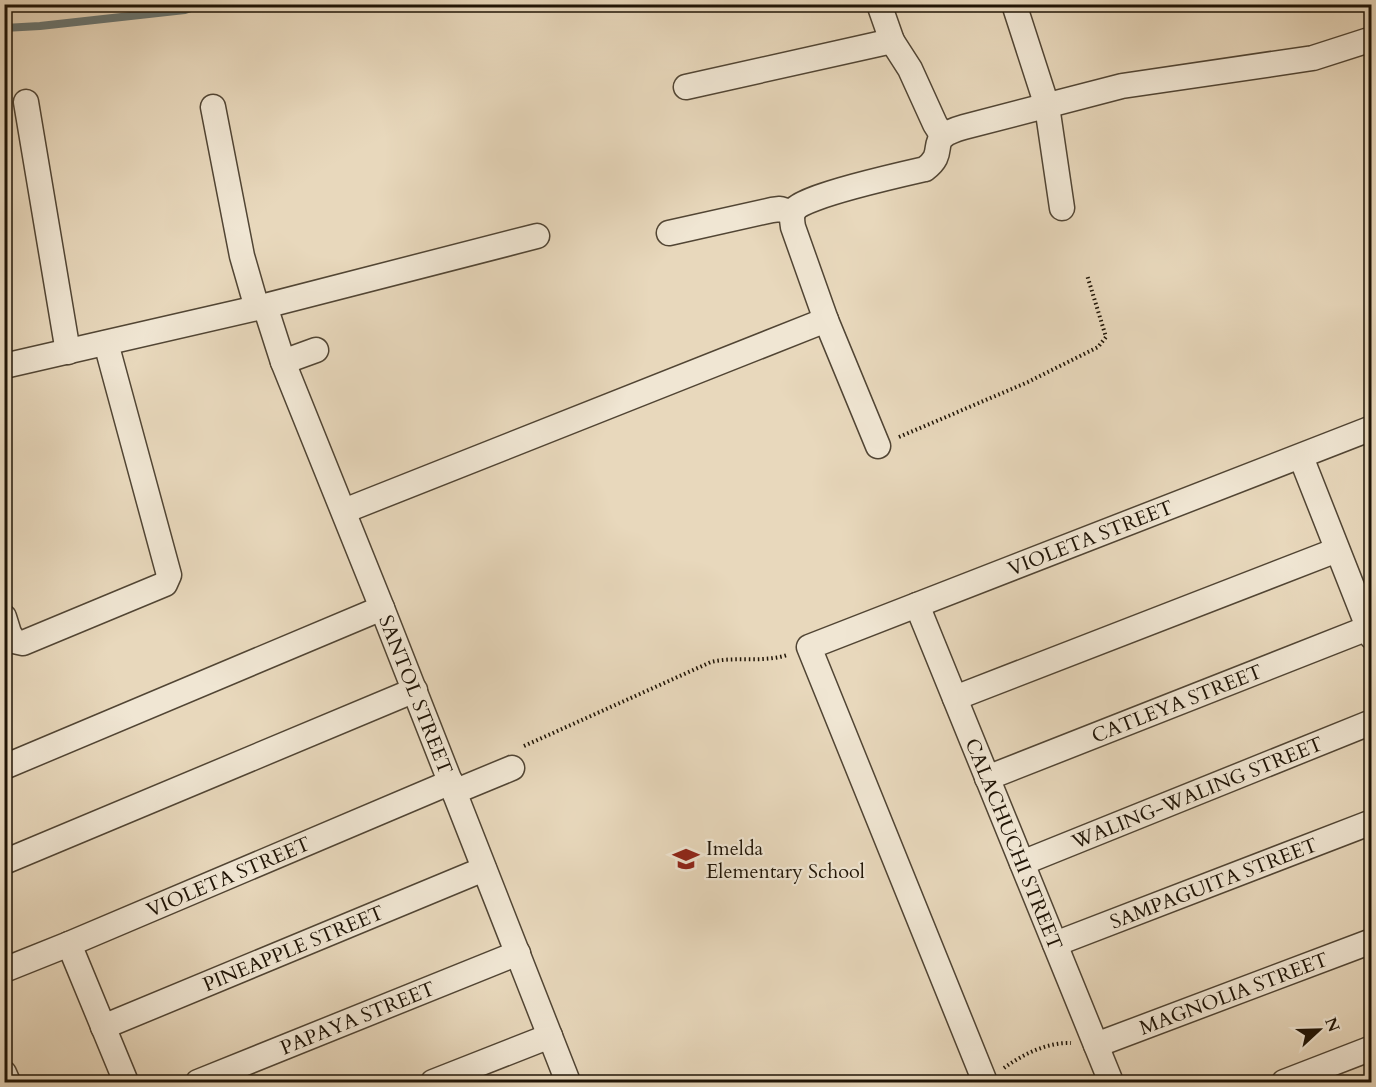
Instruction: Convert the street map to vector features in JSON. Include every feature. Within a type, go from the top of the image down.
[{"type":"street","points":[[879,4],[892,41],[910,69],[942,135]]},
{"type":"street","points":[[1014,4],[1047,106],[1062,208]]},
{"type":"street","points":[[878,446],[826,320],[794,227],[793,213],[797,207],[814,198],[925,169],[937,158],[939,140],[942,135],[964,127],[1122,86],[1313,58],[1371,39]]},
{"type":"street","points":[[686,87],[892,41]]},
{"type":"street","points":[[26,102],[68,352]]},
{"type":"street","name":"SANTOL STREET","points":[[213,107],[242,256],[568,1083]]},
{"type":"street","points":[[669,233],[780,208],[793,213]]},
{"type":"street","points":[[4,366],[261,307],[537,236]]},
{"type":"street","points":[[344,510],[826,320]]},
{"type":"street","points":[[4,617],[14,641],[23,643],[165,584],[169,575],[106,343]]},
{"type":"street","points":[[283,362],[316,350]]},
{"type":"street","name":"VIOLETA STREET","points":[[809,647],[1371,428]]},
{"type":"street","points":[[1301,457],[1370,632]]},
{"type":"street","points":[[955,698],[1337,550]]},
{"type":"street","name":"CALACHUCHI STREET","points":[[917,605],[1111,1083]]},
{"type":"street","points":[[4,767],[382,608]]},
{"type":"street","name":"CATLEYA STREET","points":[[987,778],[1370,632]]},
{"type":"street","points":[[809,647],[992,1077]]},
{"type":"street","points":[[4,862],[415,690]]},
{"type":"street","name":"WALING-WALING STREET","points":[[1022,862],[1371,722]]},
{"type":"street","name":"VIOLETA STREET","points":[[4,970],[452,787],[512,768]]},
{"type":"street","name":"SAMPAGUITA STREET","points":[[1055,944],[1371,822]]},
{"type":"street","name":"PINEAPPLE STREET","points":[[103,1027],[484,869]]},
{"type":"street","name":"MAGNOLIA STREET","points":[[1096,1046],[1371,941]]},
{"type":"street","points":[[69,944],[126,1083]]},
{"type":"street","name":"PAPAYA STREET","points":[[198,1083],[518,953]]},
{"type":"street","points":[[433,1083],[550,1036]]},
{"type":"street","points":[[1284,1083],[1371,1048]]},
{"type":"street","points":[[4,1073],[8,1083]]},
{"type":"path","points":[[878,446],[1028,382],[1098,347],[1106,336],[1087,275]]},
{"type":"path","points":[[524,746],[711,662],[724,659],[773,659],[809,647]]},
{"type":"path","points":[[992,1077],[1028,1053],[1047,1046],[1065,1042],[1096,1046]]},
{"type":"waterway","points":[[4,28],[185,10],[203,4]]},
{"type":"place","name":"Imelda Elementary School","points":[[686,859]]}]
